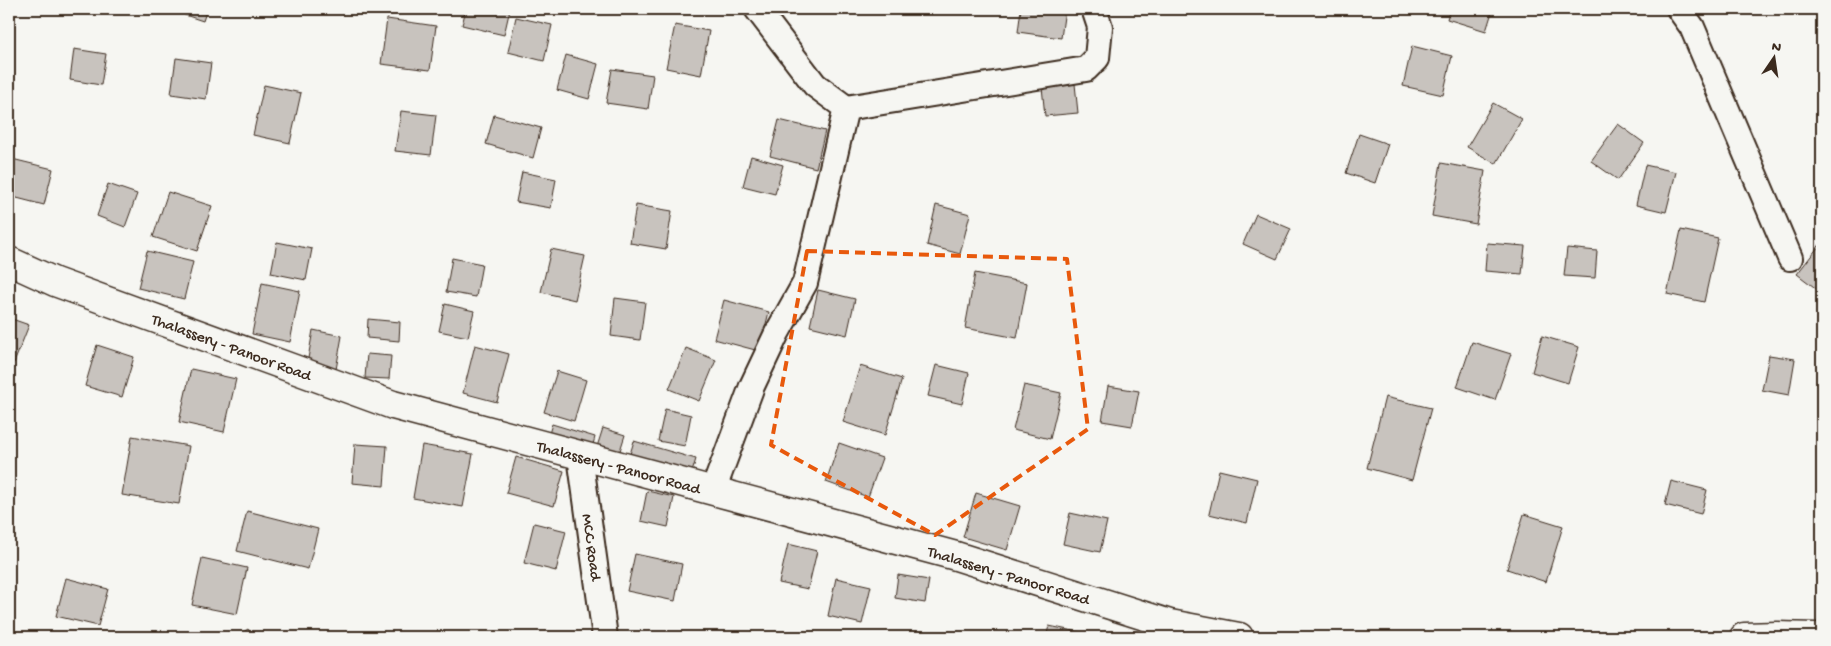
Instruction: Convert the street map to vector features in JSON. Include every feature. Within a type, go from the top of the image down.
[{"type":"main road","name":"Thalassery - Panoor Road","points":[[9,261],[55,282],[393,405],[956,556],[1208,635],[1239,637]]},
{"type":"main road","points":[[1744,637],[1816,637]]},
{"type":"street","points":[[757,9],[815,84],[846,108],[1086,69],[1097,58],[1100,26],[1094,9]]},
{"type":"street","points":[[1679,9],[1692,27],[1790,258]]},
{"type":"street","points":[[713,491],[752,386],[777,333],[804,283],[846,108]]},
{"type":"street","name":"MCC Road","points":[[580,456],[605,637]]},
{"type":"highlighted area","points":[[807,251],[1067,259],[1088,429],[935,535],[771,445]]},
{"type":"building","points":[[167,9],[207,9],[203,21]]},
{"type":"building","points":[[466,9],[510,9],[504,35],[462,25]]},
{"type":"building","points":[[1021,9],[1065,9],[1061,38],[1018,32]]},
{"type":"building","points":[[1450,9],[1493,9],[1486,31],[1447,19]]},
{"type":"building","points":[[516,17],[552,25],[544,61],[508,52]]},
{"type":"building","points":[[387,19],[436,26],[430,70],[381,64]]},
{"type":"building","points":[[675,25],[709,31],[701,75],[666,68]]},
{"type":"building","points":[[1412,46],[1452,56],[1443,95],[1403,86]]},
{"type":"building","points":[[74,49],[106,54],[101,85],[70,80]]},
{"type":"building","points":[[566,55],[598,64],[589,99],[557,90]]},
{"type":"building","points":[[176,58],[211,63],[206,99],[171,94]]},
{"type":"building","points":[[612,69],[653,75],[648,109],[606,103]]},
{"type":"building","points":[[1075,84],[1078,113],[1045,116],[1042,87]]},
{"type":"building","points":[[264,85],[301,93],[290,143],[253,135]]},
{"type":"building","points":[[1493,103],[1522,119],[1496,164],[1467,147]]},
{"type":"building","points":[[401,111],[436,115],[431,155],[395,151]]},
{"type":"building","points":[[494,115],[541,128],[533,158],[486,144]]},
{"type":"building","points":[[779,120],[825,131],[816,168],[770,156]]},
{"type":"building","points":[[1618,124],[1644,143],[1618,180],[1591,161]]},
{"type":"building","points":[[1359,134],[1388,144],[1375,183],[1346,173]]},
{"type":"building","points":[[751,156],[783,165],[775,194],[743,186]]},
{"type":"building","points":[[12,159],[53,169],[44,205],[9,196],[9,173]]},
{"type":"building","points":[[1441,163],[1485,171],[1476,224],[1432,216]]},
{"type":"building","points":[[1645,165],[1676,172],[1666,212],[1636,205]]},
{"type":"building","points":[[522,172],[556,179],[551,208],[516,202]]},
{"type":"building","points":[[108,184],[137,194],[125,227],[97,216]]},
{"type":"building","points":[[168,192],[212,206],[197,251],[153,237]]},
{"type":"building","points":[[636,205],[672,211],[666,249],[630,243]]},
{"type":"building","points":[[936,205],[970,214],[960,254],[927,245]]},
{"type":"building","points":[[1256,214],[1291,229],[1277,259],[1243,244]]},
{"type":"building","points":[[1681,230],[1718,238],[1704,302],[1667,294]]},
{"type":"building","points":[[277,242],[312,249],[306,280],[271,273]]},
{"type":"building","points":[[1822,242],[1822,293],[1797,274]]},
{"type":"building","points":[[1487,243],[1525,246],[1522,274],[1485,271]]},
{"type":"building","points":[[1567,248],[1597,251],[1595,278],[1564,276]]},
{"type":"building","points":[[551,249],[585,256],[575,300],[541,292]]},
{"type":"building","points":[[147,251],[193,262],[184,299],[138,288]]},
{"type":"building","points":[[452,258],[482,264],[476,297],[446,292]]},
{"type":"building","points":[[975,273],[1027,283],[1017,338],[965,328]]},
{"type":"building","points":[[262,283],[300,291],[290,342],[252,334]]},
{"type":"building","points":[[818,290],[855,299],[847,335],[810,326]]},
{"type":"building","points":[[615,298],[645,302],[640,340],[611,336]]},
{"type":"building","points":[[724,300],[769,312],[759,351],[714,339]]},
{"type":"building","points":[[445,304],[474,311],[468,337],[439,331]]},
{"type":"building","points":[[9,318],[29,325],[14,363],[9,361]]},
{"type":"building","points":[[368,319],[400,322],[399,341],[367,338]]},
{"type":"building","points":[[313,330],[342,336],[335,375],[306,370]]},
{"type":"building","points":[[1542,336],[1579,347],[1568,383],[1532,372]]},
{"type":"building","points":[[1472,342],[1511,354],[1495,400],[1457,387]]},
{"type":"building","points":[[97,345],[134,357],[122,397],[85,386]]},
{"type":"building","points":[[475,345],[509,354],[497,402],[463,393]]},
{"type":"building","points":[[686,348],[716,360],[699,401],[669,389]]},
{"type":"building","points":[[367,354],[391,356],[389,379],[365,378]]},
{"type":"building","points":[[1769,355],[1795,359],[1789,395],[1762,390]]},
{"type":"building","points":[[936,365],[969,373],[962,404],[928,396]]},
{"type":"building","points":[[860,366],[902,379],[885,435],[843,422]]},
{"type":"building","points":[[191,369],[236,379],[224,432],[179,422]]},
{"type":"building","points":[[557,371],[586,380],[574,421],[544,412]]},
{"type":"building","points":[[1024,385],[1061,393],[1050,439],[1013,430]]},
{"type":"building","points":[[1108,386],[1139,391],[1132,426],[1102,421]]},
{"type":"building","points":[[1385,397],[1431,408],[1412,480],[1367,468]]},
{"type":"building","points":[[665,409],[691,415],[685,446],[658,441]]},
{"type":"building","points":[[552,424],[595,437],[590,456],[546,443]]},
{"type":"building","points":[[603,428],[625,435],[617,460],[595,453]]},
{"type":"building","points":[[132,436],[189,446],[179,504],[122,495]]},
{"type":"building","points":[[634,441],[696,459],[689,482],[627,464]]},
{"type":"building","points":[[839,443],[882,458],[868,497],[826,482]]},
{"type":"building","points":[[355,444],[387,446],[384,486],[352,483]]},
{"type":"building","points":[[422,445],[473,454],[463,507],[413,498]]},
{"type":"building","points":[[516,457],[564,471],[554,506],[506,493]]},
{"type":"building","points":[[1219,470],[1257,479],[1247,523],[1209,514]]},
{"type":"building","points":[[1671,481],[1707,490],[1701,514],[1665,505]]},
{"type":"building","points":[[647,491],[674,497],[668,527],[641,521]]},
{"type":"building","points":[[976,493],[1020,506],[1007,550],[963,537]]},
{"type":"building","points":[[247,511],[318,529],[308,569],[237,551]]},
{"type":"building","points":[[1070,513],[1107,521],[1100,552],[1063,544]]},
{"type":"building","points":[[1524,514],[1563,526],[1546,582],[1507,569]]},
{"type":"building","points":[[534,523],[566,531],[556,571],[524,563]]},
{"type":"building","points":[[788,544],[817,551],[808,589],[779,583]]},
{"type":"building","points":[[635,554],[682,564],[675,601],[627,591]]},
{"type":"building","points":[[202,558],[247,568],[237,614],[192,605]]},
{"type":"building","points":[[898,575],[929,580],[925,603],[895,598]]},
{"type":"building","points":[[66,578],[108,589],[98,626],[56,616]]},
{"type":"building","points":[[836,578],[871,586],[862,624],[828,616]]},
{"type":"building","points":[[1049,626],[1098,636],[1098,637],[1046,637]]},
{"type":"building","points":[[248,629],[254,637],[236,637]]}]
